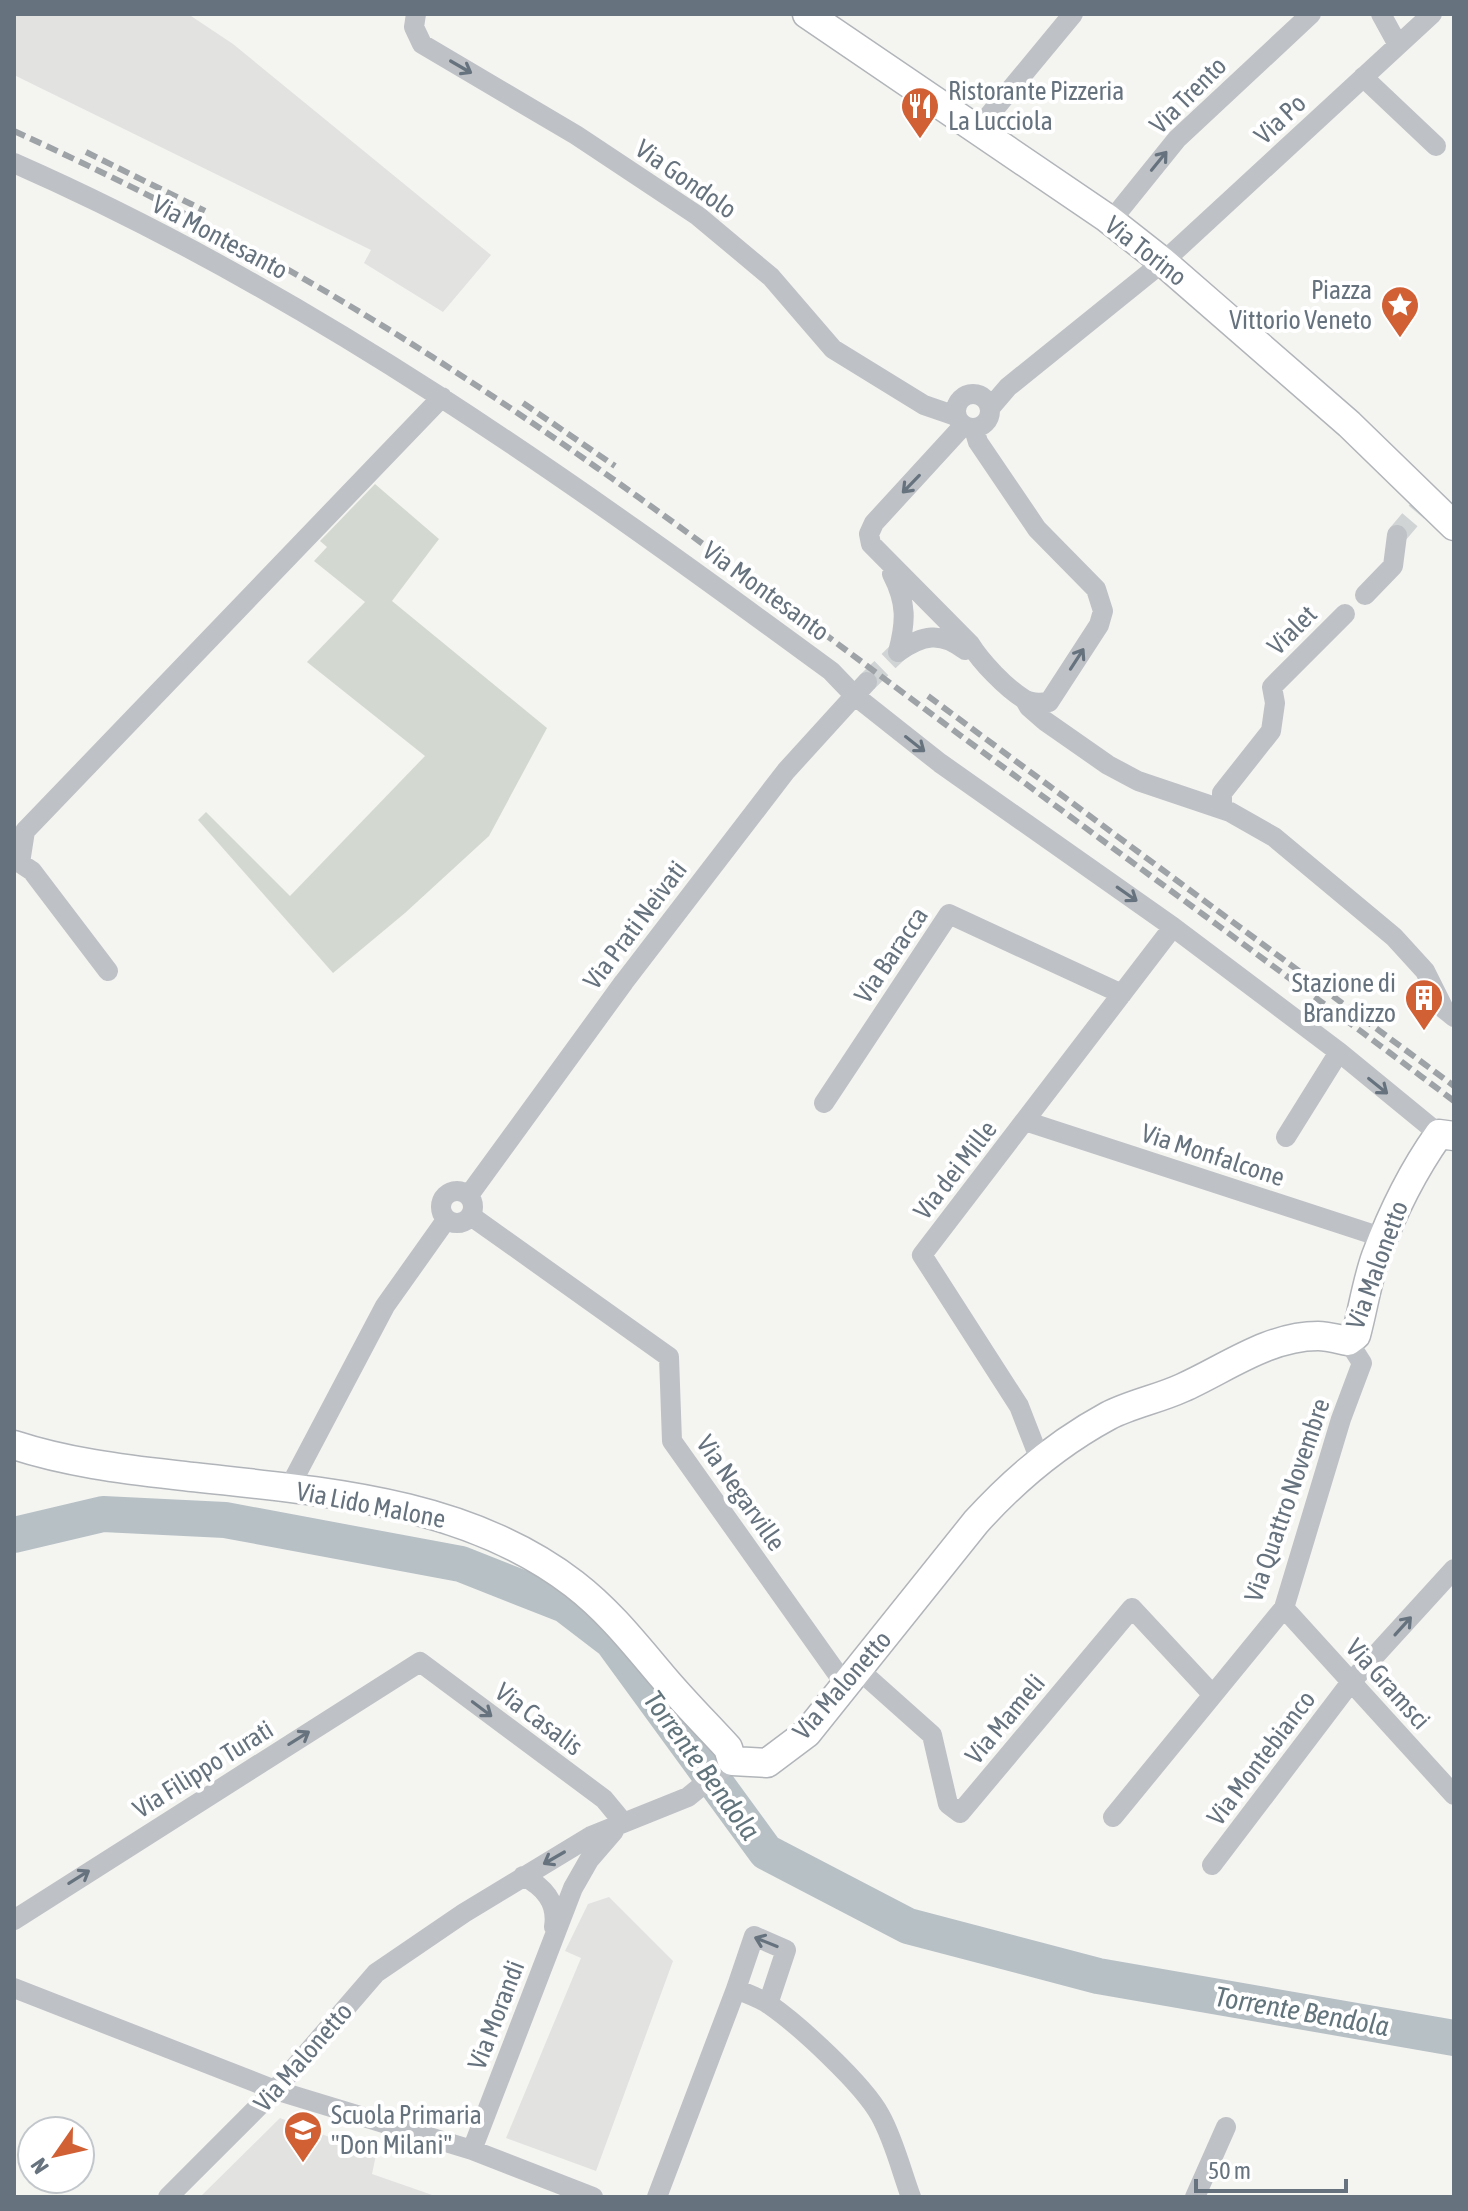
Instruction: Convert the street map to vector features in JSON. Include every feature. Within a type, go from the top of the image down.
[{"type":"street","name":"Via Gondolo","points":[[416,14],[414,27],[422,44],[576,135],[698,216],[771,277],[833,349],[924,405],[970,412],[1008,387],[1163,262]]},
{"type":"street","name":"Via Torino","points":[[807,14],[1110,222],[1163,262],[1349,424],[1423,505],[1454,526]]},
{"type":"street","points":[[977,130],[1073,14]]},
{"type":"street","name":"Via Trento","points":[[1110,222],[1177,139],[1311,14]]},
{"type":"street","points":[[1381,14],[1398,45]]},
{"type":"street","name":"Via Po","points":[[1163,262],[1432,14]]},
{"type":"street","points":[[1363,77],[1436,146]]},
{"type":"street","name":"Via Montesanto","points":[[14,163],[161,234],[289,303],[442,397],[623,518],[860,689],[940,763],[1173,927],[1446,1135]]},
{"type":"street","points":[[108,971],[32,871],[17,867],[22,840],[31,825],[442,397]]},
{"type":"street","points":[[970,412],[874,523],[869,534],[871,544],[885,560],[970,644],[979,658]]},
{"type":"street","points":[[970,412],[978,442],[1037,529],[1091,581],[1102,600],[1099,625],[1049,702],[1048,715],[1053,725]]},
{"type":"street","points":[[1365,595],[1393,566],[1397,535]]},
{"type":"street","points":[[885,560],[900,588],[906,613],[898,652],[920,638],[942,637],[979,658],[1045,721],[1108,765],[1138,781],[1222,809],[1274,837],[1394,937],[1425,971],[1444,1009],[1454,1017]]},
{"type":"street","name":"Vialet","points":[[1222,809],[1222,793],[1271,731],[1275,703],[1272,687],[1345,614]]},
{"type":"street","name":"Via Prati Neivati","points":[[470,1206],[672,919],[786,771],[860,689]]},
{"type":"street","points":[[1025,700],[1049,702]]},
{"type":"street","name":"Via Baracca","points":[[824,1103],[949,914],[1122,994]]},
{"type":"street","name":"Via dei Mille","points":[[1040,1460],[1019,1406],[922,1255],[1173,927]]},
{"type":"street","points":[[1286,1137],[1339,1052]]},
{"type":"street","name":"Via Monfalcone","points":[[1025,1121],[1384,1238]]},
{"type":"street","name":"Via Malonetto","points":[[168,2197],[275,2090],[376,1973],[464,1913],[591,1836],[688,1797],[727,1765],[767,1763],[807,1733],[976,1522],[1040,1460],[1109,1416],[1183,1388],[1247,1354],[1317,1336],[1348,1341],[1356,1335],[1375,1258],[1401,1196],[1421,1159],[1446,1135]]},
{"type":"street","points":[[454,1190],[470,1206],[463,1223],[446,1220],[441,1205],[445,1195],[454,1190]]},
{"type":"street","name":"Via Negarville","points":[[470,1206],[669,1357],[672,1441],[852,1677]]},
{"type":"street","points":[[289,1488],[385,1306],[446,1220]]},
{"type":"street","name":"Via Quattro Novembre","points":[[1113,1817],[1284,1608],[1341,1419],[1362,1363],[1348,1341]]},
{"type":"street","name":"Via Lido Malone","points":[[14,1445],[107,1467],[369,1499],[462,1523],[529,1555],[573,1583],[611,1615],[728,1748],[727,1765]]},
{"type":"street","name":"Via Montebianco","points":[[1212,1865],[1351,1682],[1454,1569]]},
{"type":"street","name":"Via Mameli","points":[[852,1677],[932,1735],[948,1804],[960,1813],[1132,1608],[1213,1695]]},
{"type":"street","name":"Via Gramsci","points":[[1284,1608],[1454,1795]]},
{"type":"street","name":"Via Casalis","points":[[420,1662],[604,1799],[623,1822]]},
{"type":"street","name":"Via Filippo Turati","points":[[14,1920],[420,1662]]},
{"type":"street","name":"Via Morandi","points":[[472,2150],[573,1888],[589,1860],[623,1822]]},
{"type":"street","name":"Via Morandi","points":[[523,1876],[540,1885],[553,1904],[555,1921],[551,1943]]},
{"type":"street","points":[[657,2197],[754,1936],[786,1950],[768,2004]]},
{"type":"street","points":[[14,1988],[275,2090],[472,2150],[593,2197]]},
{"type":"street","points":[[736,1989],[768,2004],[809,2038],[868,2098],[889,2134],[911,2197]]},
{"type":"street","points":[[1195,2197],[1226,2127]]},
{"type":"shaded area","points":[[14,14],[188,14],[233,44],[491,255],[443,312],[364,263],[371,250],[14,75]]},
{"type":"shaded area","points":[[375,484],[439,539],[392,601],[547,728],[489,836],[405,913],[333,973],[198,820],[206,812],[290,896],[425,756],[307,662],[365,602],[314,561],[327,547],[320,541]]},
{"type":"shaded area","points":[[609,1897],[673,1961],[596,2171],[506,2138],[581,1958],[565,1951],[588,1904]]},
{"type":"shaded area","name":"Scuola Primaria \"Don Milani\"","points":[[280,2118],[376,2155],[372,2174],[438,2197],[200,2197]]},
{"type":"waterway","name":"Torrente Bendola","points":[[14,1535],[103,1514],[225,1520],[461,1564],[565,1605],[612,1641],[766,1852],[908,1926],[1098,1976],[1454,2038]]},
{"type":"tunnel","points":[[1397,535],[1419,509]]},
{"type":"tunnel","points":[[867,682],[898,652]]},
{"type":"railway","points":[[14,131],[144,193],[272,261],[355,309],[506,405],[726,561],[1454,1101]]},
{"type":"railway","points":[[86,152],[205,211]]},
{"type":"railway","points":[[523,403],[615,466]]},
{"type":"railway","points":[[928,696],[1454,1086]]},
{"type":"place","name":"Ristorante Pizzeria La Lucciola","points":[[920,140]]},
{"type":"place","name":"Piazza Vittorio Veneto","points":[[1400,339]]},
{"type":"place","name":"Stazione di Brandizzo","points":[[1424,1032]]},
{"type":"place","name":"Scuola Primaria \"Don Milani\"","points":[[303,2164]]}]
